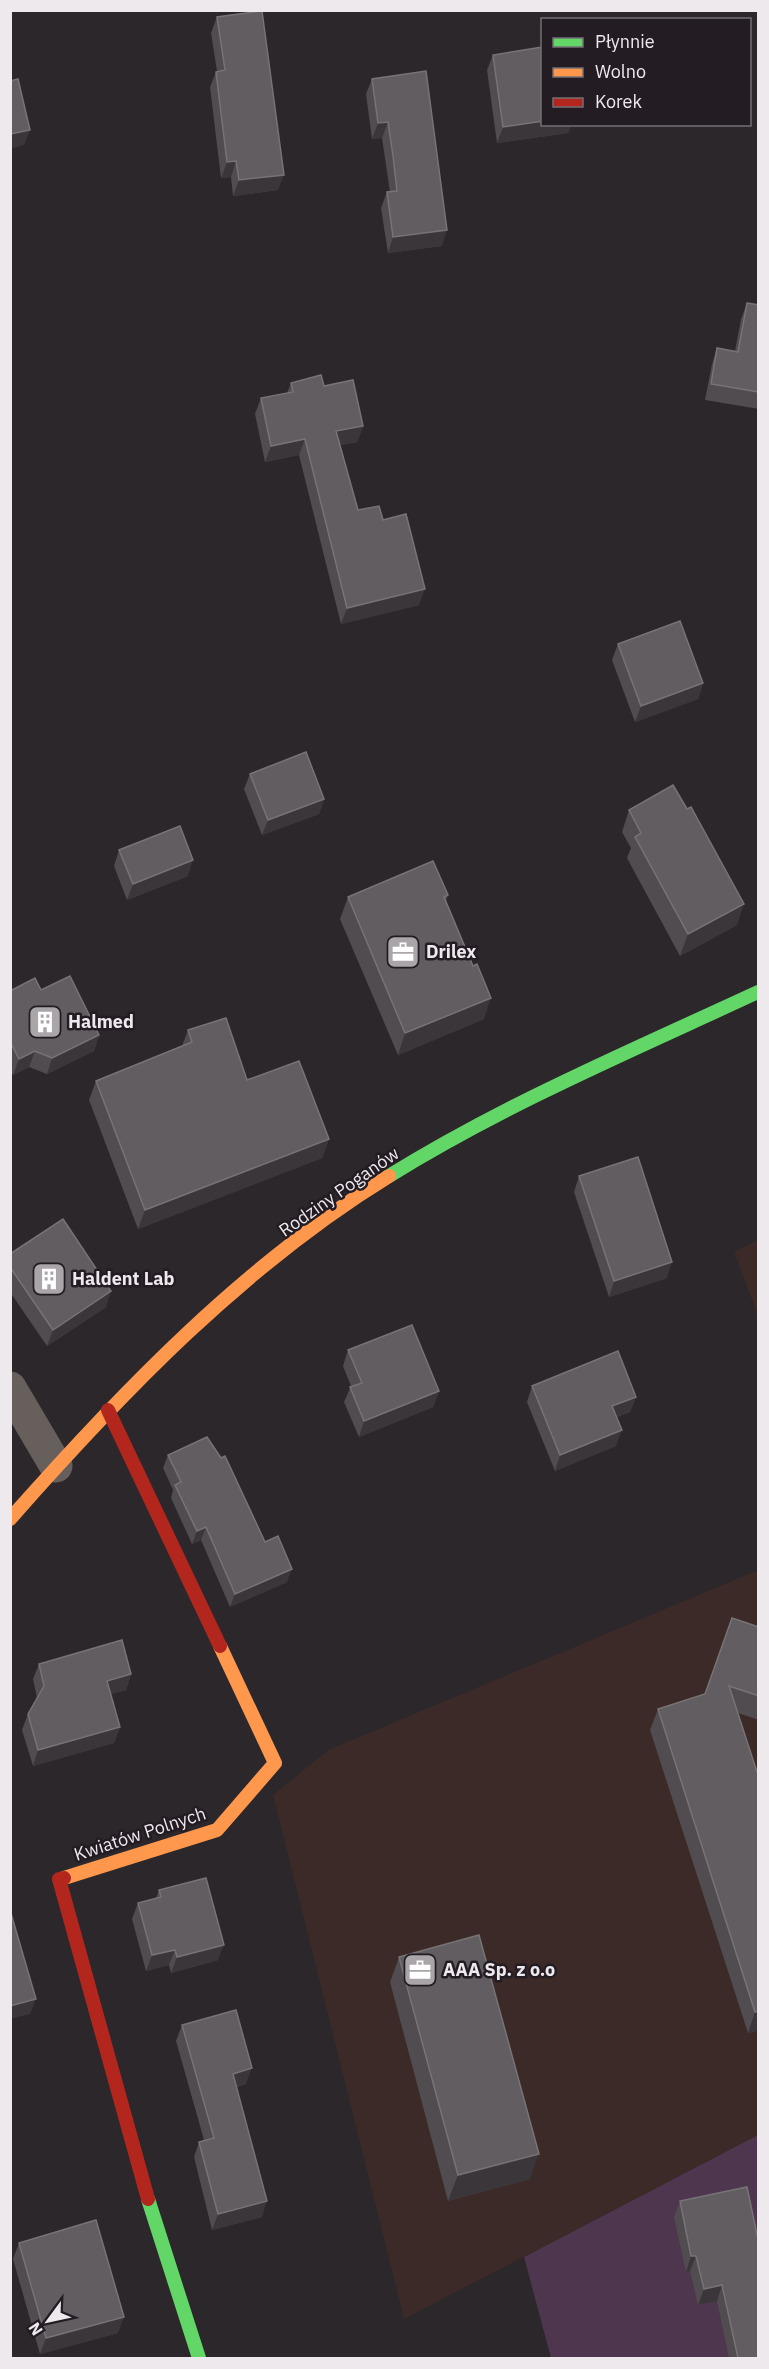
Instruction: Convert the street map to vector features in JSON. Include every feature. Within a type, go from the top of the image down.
[{"type":"street","name":"Rodziny Poganów","points":[[10,1519],[108,1410],[223,1302],[370,1189],[444,1142],[524,1100],[759,992]]},
{"type":"street","points":[[10,1388],[56,1466]]},
{"type":"street","name":"Kwiatów Polnych","points":[[108,1410],[275,1763],[217,1830],[59,1879],[147,2197],[199,2358]]},
{"type":"shaded area","points":[[758,1240],[758,1316],[734,1252]]},
{"type":"shaded area","points":[[758,1570],[758,2135],[404,2319],[273,1795],[328,1750]]},
{"type":"shaded area","points":[[758,2135],[758,2358],[551,2358],[524,2257]]},
{"type":"building","points":[[262,11],[284,175],[239,180],[236,161],[227,162],[216,72],[225,70],[217,17]]},
{"type":"building","points":[[541,47],[541,121],[503,127],[493,55]]},
{"type":"building","points":[[426,71],[447,230],[393,237],[387,192],[397,191],[393,156],[388,122],[378,123],[372,79]]},
{"type":"building","points":[[18,79],[30,130],[10,134],[10,81]]},
{"type":"building","points":[[747,303],[759,305],[759,392],[711,384],[717,348],[738,352]]},
{"type":"building","points":[[321,375],[324,386],[353,380],[363,426],[336,431],[358,510],[379,506],[383,520],[406,514],[425,589],[347,608],[305,439],[271,446],[261,398],[293,392],[291,383]]},
{"type":"building","points":[[680,621],[703,683],[641,706],[618,644]]},
{"type":"building","points":[[306,752],[324,799],[268,820],[250,774]]},
{"type":"building","points":[[673,785],[687,809],[691,807],[744,904],[688,934],[635,837],[641,833],[629,810]]},
{"type":"building","points":[[180,826],[193,860],[133,884],[119,850]]},
{"type":"building","name":"Drilex","points":[[433,861],[448,895],[444,897],[473,966],[477,964],[491,998],[405,1033],[348,897]]},
{"type":"building","name":"Halmed","points":[[70,976],[99,1035],[52,1058],[35,1051],[19,1059],[10,1041],[10,991],[35,978],[41,990]]},
{"type":"building","points":[[226,1018],[247,1080],[299,1061],[329,1139],[145,1210],[96,1081],[192,1042],[188,1030]]},
{"type":"building","points":[[638,1157],[672,1262],[614,1281],[579,1176]]},
{"type":"building","name":"Haldent Lab","points":[[63,1219],[111,1291],[53,1330],[10,1267],[10,1254]]},
{"type":"building","points":[[412,1325],[439,1391],[364,1421],[350,1387],[362,1383],[348,1350]]},
{"type":"building","points":[[618,1351],[636,1397],[612,1406],[622,1430],[560,1455],[532,1386]]},
{"type":"building","points":[[207,1437],[221,1458],[225,1456],[265,1542],[278,1536],[292,1569],[235,1594],[206,1527],[197,1531],[175,1485],[181,1482],[168,1455]]},
{"type":"building","points":[[732,1618],[759,1627],[759,1696],[729,1686],[759,1778],[759,2011],[755,2012],[658,1709],[705,1694]]},
{"type":"building","points":[[122,1640],[131,1674],[107,1681],[120,1727],[38,1750],[28,1714],[44,1686],[39,1664]]},
{"type":"building","points":[[206,1878],[224,1945],[177,1957],[175,1950],[152,1955],[138,1903],[161,1897],[159,1890]]},
{"type":"building","points":[[10,1910],[36,1999],[10,2006]]},
{"type":"building","points":[[479,1935],[539,2154],[458,2175],[399,1957]]},
{"type":"building","points":[[236,2010],[252,2068],[233,2074],[267,2201],[218,2214],[199,2142],[214,2138],[182,2025]]},
{"type":"building","points":[[747,2187],[759,2244],[759,2358],[738,2358],[722,2285],[704,2289],[696,2256],[691,2256],[680,2201]]},
{"type":"building","points":[[96,2220],[124,2317],[46,2338],[19,2243]]},
{"type":"traffic: fast","points":[[389,1176],[525,1101],[758,992]]},
{"type":"traffic: fast","points":[[148,2199],[199,2358]]},
{"type":"traffic: slow","points":[[10,1519],[96,1424],[187,1333],[284,1249],[389,1176]]},
{"type":"traffic: slow","points":[[64,1878],[217,1830],[275,1763],[220,1646]]},
{"type":"traffic: jam","points":[[108,1410],[220,1646]]},
{"type":"traffic: jam","points":[[64,1878],[59,1879],[148,2199]]},
{"type":"place","name":"Drilex","points":[[403,952]]},
{"type":"place","name":"Halmed","points":[[45,1022]]},
{"type":"place","name":"Haldent Lab","points":[[49,1279]]},
{"type":"place","name":"AAA Sp. z o.o","points":[[420,1970]]}]
